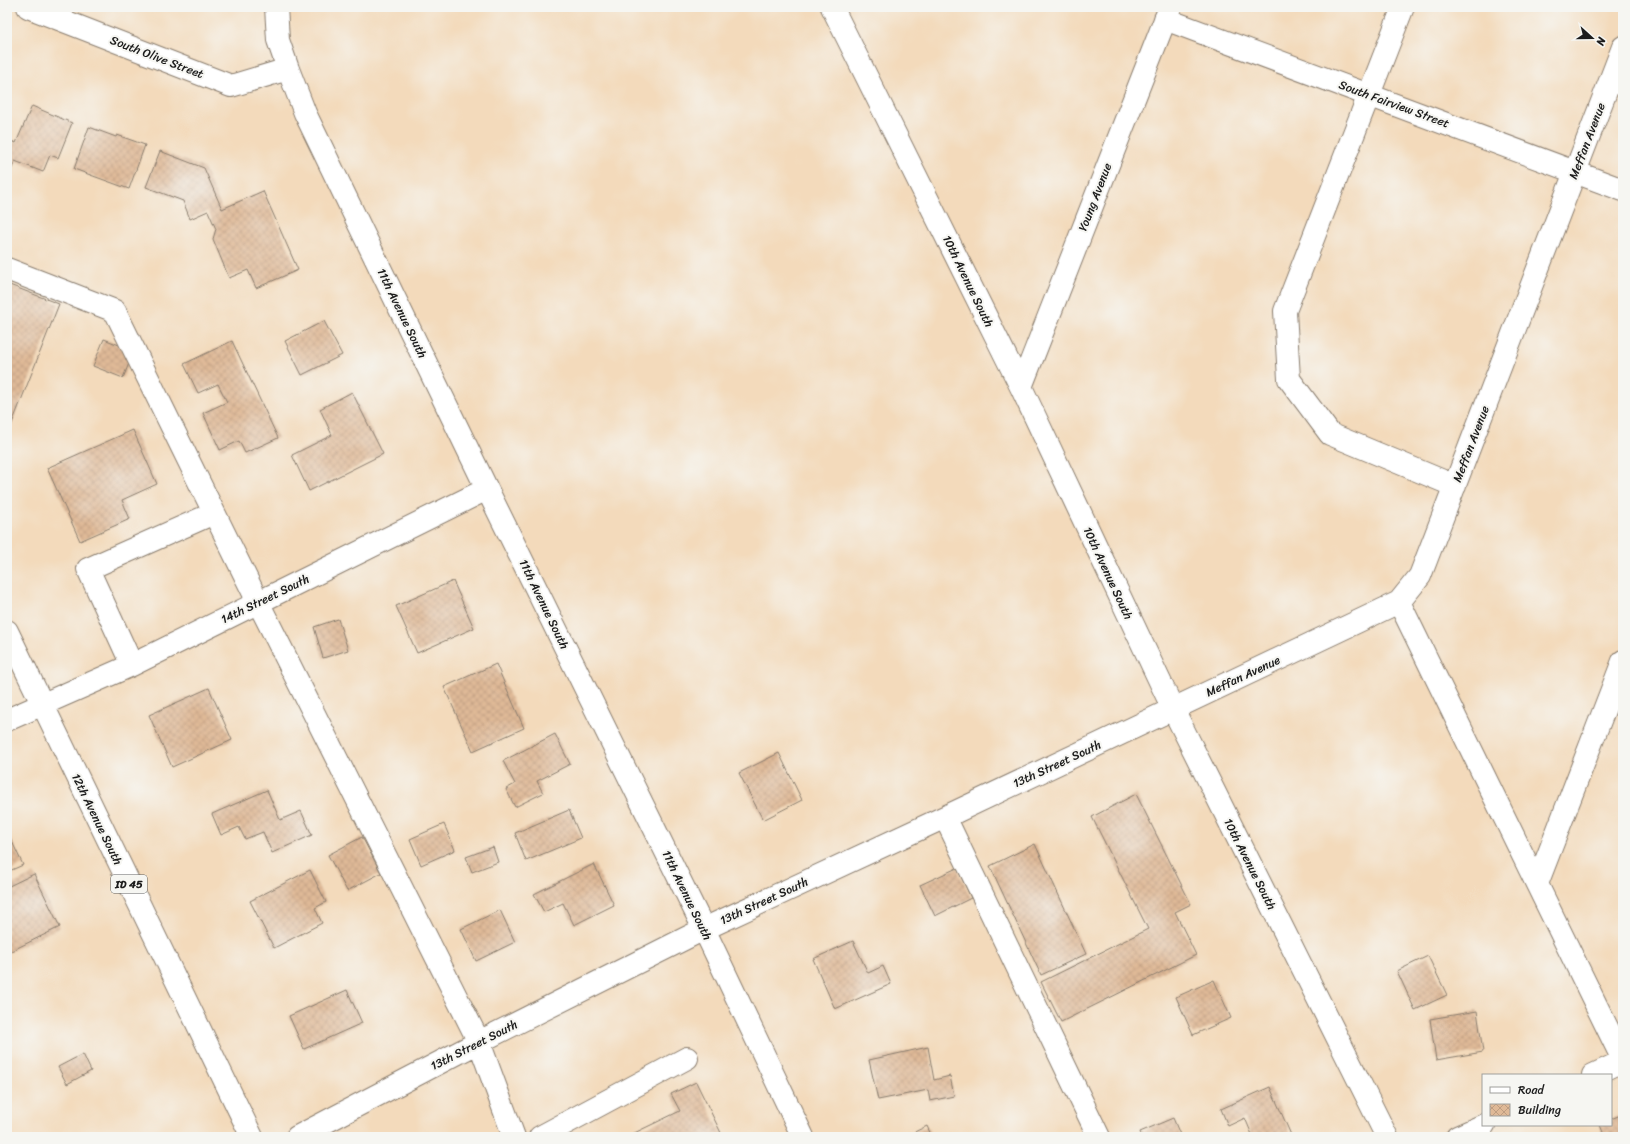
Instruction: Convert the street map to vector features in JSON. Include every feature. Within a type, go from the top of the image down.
[{"type":"street","name":"South Olive Street","points":[[28,7],[231,86],[288,69]]},
{"type":"street","name":"11th Avenue South","points":[[276,7],[278,40],[305,113],[487,490],[704,929],[803,1137]]},
{"type":"street","name":"10th Avenue South","points":[[832,7],[1021,387],[1173,709],[1387,1137]]},
{"type":"street","points":[[1403,7],[1285,311],[1289,379],[1330,434],[1455,486]]},
{"type":"street","name":"Young Avenue","points":[[1021,387],[1168,13]]},
{"type":"street","name":"South Fairview Street","points":[[1168,13],[1369,95],[1623,190]]},
{"type":"street","name":"Meffan Avenue","points":[[1173,709],[1399,602],[1420,576],[1623,47]]},
{"type":"street","points":[[7,269],[115,311],[258,602],[479,1042],[514,1137]]},
{"type":"street","name":"14th Street South","points":[[7,720],[132,665],[487,490]]},
{"type":"street","points":[[132,665],[88,569],[214,513]]},
{"type":"street","points":[[1399,602],[1623,1061],[1595,1074]]},
{"type":"street","name":"12th Avenue South","points":[[7,631],[41,704],[252,1137]]},
{"type":"street","points":[[1537,884],[1623,661]]},
{"type":"street","name":"13th Street South","points":[[297,1137],[479,1042],[704,929],[1173,709]]},
{"type":"street","points":[[944,817],[1099,1137]]},
{"type":"street","points":[[540,1137],[687,1058]]},
{"type":"street","points":[[1457,1137],[1482,1126]]},
{"type":"building","points":[[32,106],[72,123],[58,158],[50,155],[43,172],[15,161],[7,179],[7,139],[16,143]]},
{"type":"building","points":[[89,127],[116,137],[117,135],[145,145],[129,189],[74,169]]},
{"type":"building","points":[[160,151],[204,168],[222,209],[263,191],[298,270],[256,288],[248,270],[229,278],[213,239],[216,229],[208,211],[190,219],[183,201],[146,187]]},
{"type":"building","points":[[7,284],[59,304],[9,431],[7,430]]},
{"type":"building","points":[[324,321],[342,355],[302,375],[285,341]]},
{"type":"building","points":[[104,339],[134,351],[123,378],[93,366]]},
{"type":"building","points":[[232,341],[278,438],[245,453],[239,441],[220,450],[203,413],[227,402],[218,384],[198,393],[184,364]]},
{"type":"building","points":[[352,392],[383,454],[309,491],[292,455],[332,435],[320,409]]},
{"type":"building","points":[[133,430],[157,484],[122,500],[130,519],[80,541],[47,468]]},
{"type":"building","points":[[453,581],[474,628],[417,653],[396,606]]},
{"type":"building","points":[[338,619],[348,650],[323,658],[314,627]]},
{"type":"building","points":[[496,664],[524,728],[473,751],[444,687]]},
{"type":"building","points":[[209,688],[232,740],[172,767],[149,715]]},
{"type":"building","points":[[555,734],[570,764],[537,781],[543,793],[515,807],[506,789],[515,784],[503,761]]},
{"type":"building","points":[[779,753],[802,800],[763,820],[739,773]]},
{"type":"building","points":[[267,790],[280,820],[301,811],[312,835],[272,853],[263,832],[245,839],[239,827],[221,835],[212,814]]},
{"type":"building","points":[[1136,794],[1191,904],[1175,912],[1196,955],[1061,1022],[1041,982],[1148,929],[1092,817]]},
{"type":"building","points":[[569,810],[581,838],[526,861],[515,833]]},
{"type":"building","points":[[444,824],[455,850],[421,865],[410,839]]},
{"type":"building","points":[[7,831],[23,865],[7,872]]},
{"type":"building","points":[[362,837],[381,873],[347,891],[328,855]]},
{"type":"building","points":[[1035,844],[1086,954],[1041,975],[990,866]]},
{"type":"building","points":[[493,847],[498,862],[472,872],[466,857]]},
{"type":"building","points":[[594,864],[614,905],[574,925],[563,903],[544,912],[534,894]]},
{"type":"building","points":[[957,868],[971,898],[935,916],[920,885]]},
{"type":"building","points":[[310,870],[326,902],[315,908],[322,923],[274,948],[250,901]]},
{"type":"building","points":[[34,874],[60,927],[7,953],[7,887]]},
{"type":"building","points":[[500,910],[515,942],[476,961],[461,929]]},
{"type":"building","points":[[853,941],[868,973],[883,966],[891,984],[835,1009],[813,959]]},
{"type":"building","points":[[1428,956],[1447,995],[1415,1010],[1397,971]]},
{"type":"building","points":[[1214,980],[1231,1018],[1193,1035],[1176,997]]},
{"type":"building","points":[[347,990],[362,1023],[304,1049],[289,1016]]},
{"type":"building","points":[[1477,1011],[1483,1052],[1436,1060],[1430,1019]]},
{"type":"building","points":[[928,1047],[934,1080],[950,1076],[954,1096],[930,1101],[928,1090],[878,1100],[869,1060]]},
{"type":"building","points":[[83,1054],[91,1071],[67,1084],[58,1067]]},
{"type":"building","points":[[696,1082],[723,1137],[626,1137],[680,1111],[671,1094]]},
{"type":"building","points":[[1270,1087],[1291,1135],[1288,1137],[1253,1137],[1245,1118],[1228,1126],[1221,1109]]},
{"type":"building","points":[[1623,1114],[1623,1137],[1605,1137],[1600,1126],[1612,1126],[1612,1119]]},
{"type":"building","points":[[1173,1118],[1181,1137],[1142,1137],[1140,1132]]},
{"type":"building","points":[[927,1126],[932,1137],[904,1137]]}]
